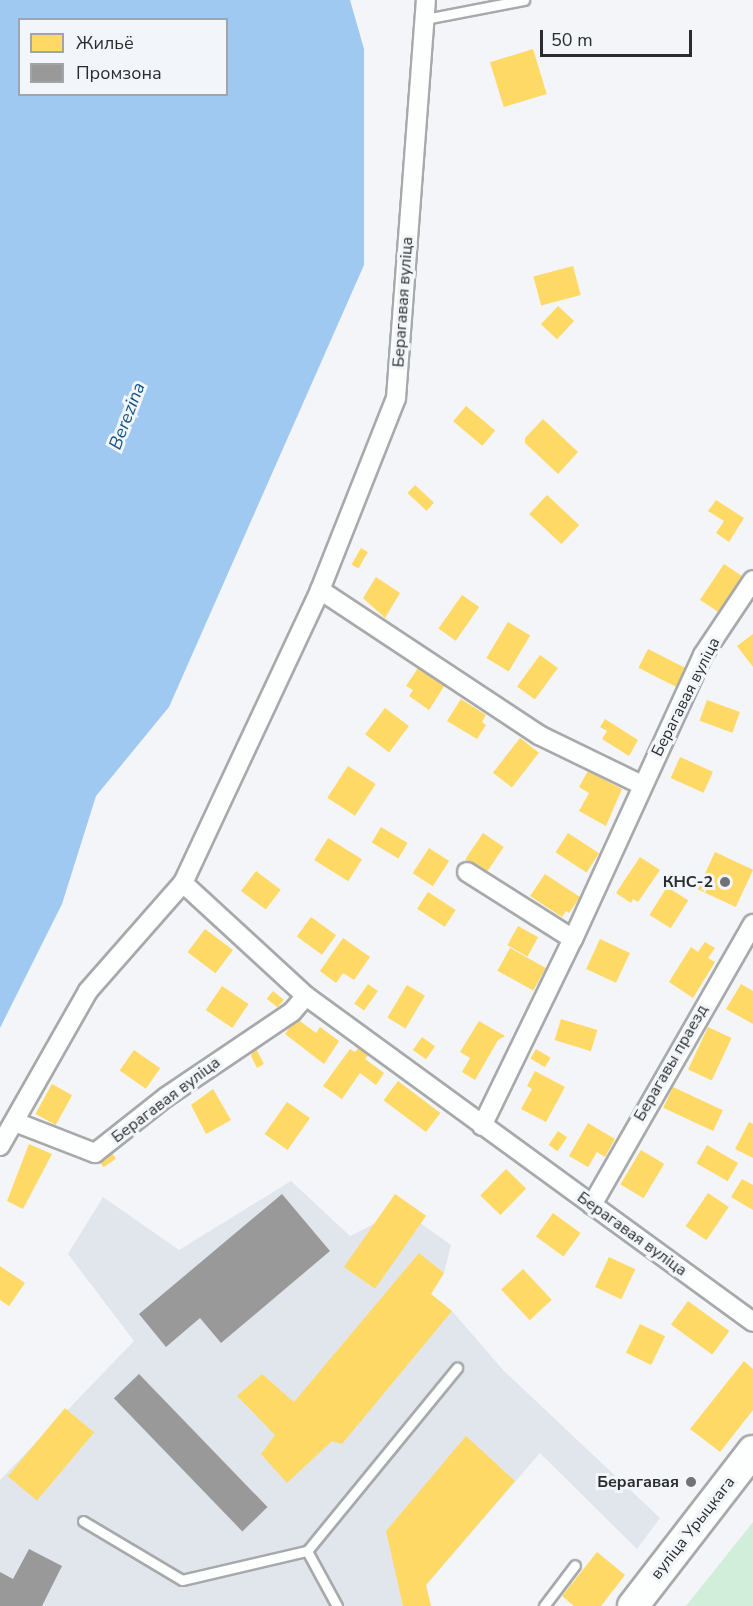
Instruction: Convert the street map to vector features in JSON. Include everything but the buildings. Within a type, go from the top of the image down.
[{"type":"main road","name":"вуліца Урыцкага","points":[[633,1606],[753,1451]]},
{"type":"street","name":"Берагавая вуліца","points":[[0,1146],[88,991],[183,883],[320,590],[396,398],[426,0]]},
{"type":"street","name":"Берагавая вуліца","points":[[482,1126],[573,939],[703,656],[753,580]]},
{"type":"street","points":[[320,590],[539,735],[642,785]]},
{"type":"street","points":[[466,872],[573,939]]},
{"type":"street","name":"Берагавая вуліца","points":[[183,883],[306,996],[753,1322]]},
{"type":"street","name":"Берагавы праезд","points":[[592,1204],[753,924]]},
{"type":"street","name":"Берагавая вуліца","points":[[15,1122],[95,1153],[166,1097],[291,1012],[306,996]]},
{"type":"lane","points":[[425,19],[524,0]]},
{"type":"lane","points":[[82,1521],[182,1580],[307,1551],[457,1368]]},
{"type":"lane","points":[[307,1551],[337,1606]]},
{"type":"lane","points":[[544,1606],[575,1565]]},
{"type":"shaded area","points":[[291,1181],[350,1236],[402,1210],[451,1245],[444,1273],[431,1294],[452,1311],[504,1371],[660,1518],[637,1549],[540,1453],[426,1585],[431,1606],[0,1606],[0,1480],[134,1341],[68,1254],[103,1197],[179,1250]]},
{"type":"green space","points":[[753,1522],[753,1606],[686,1606]]},
{"type":"water","name":"Berezina","points":[[0,0],[350,0],[364,49],[364,265],[169,707],[96,796],[62,904],[0,1028]]},
{"type":"place","name":"КНС-2","points":[[725,882]]},
{"type":"place","name":"Берагавая","points":[[691,1482]]}]
